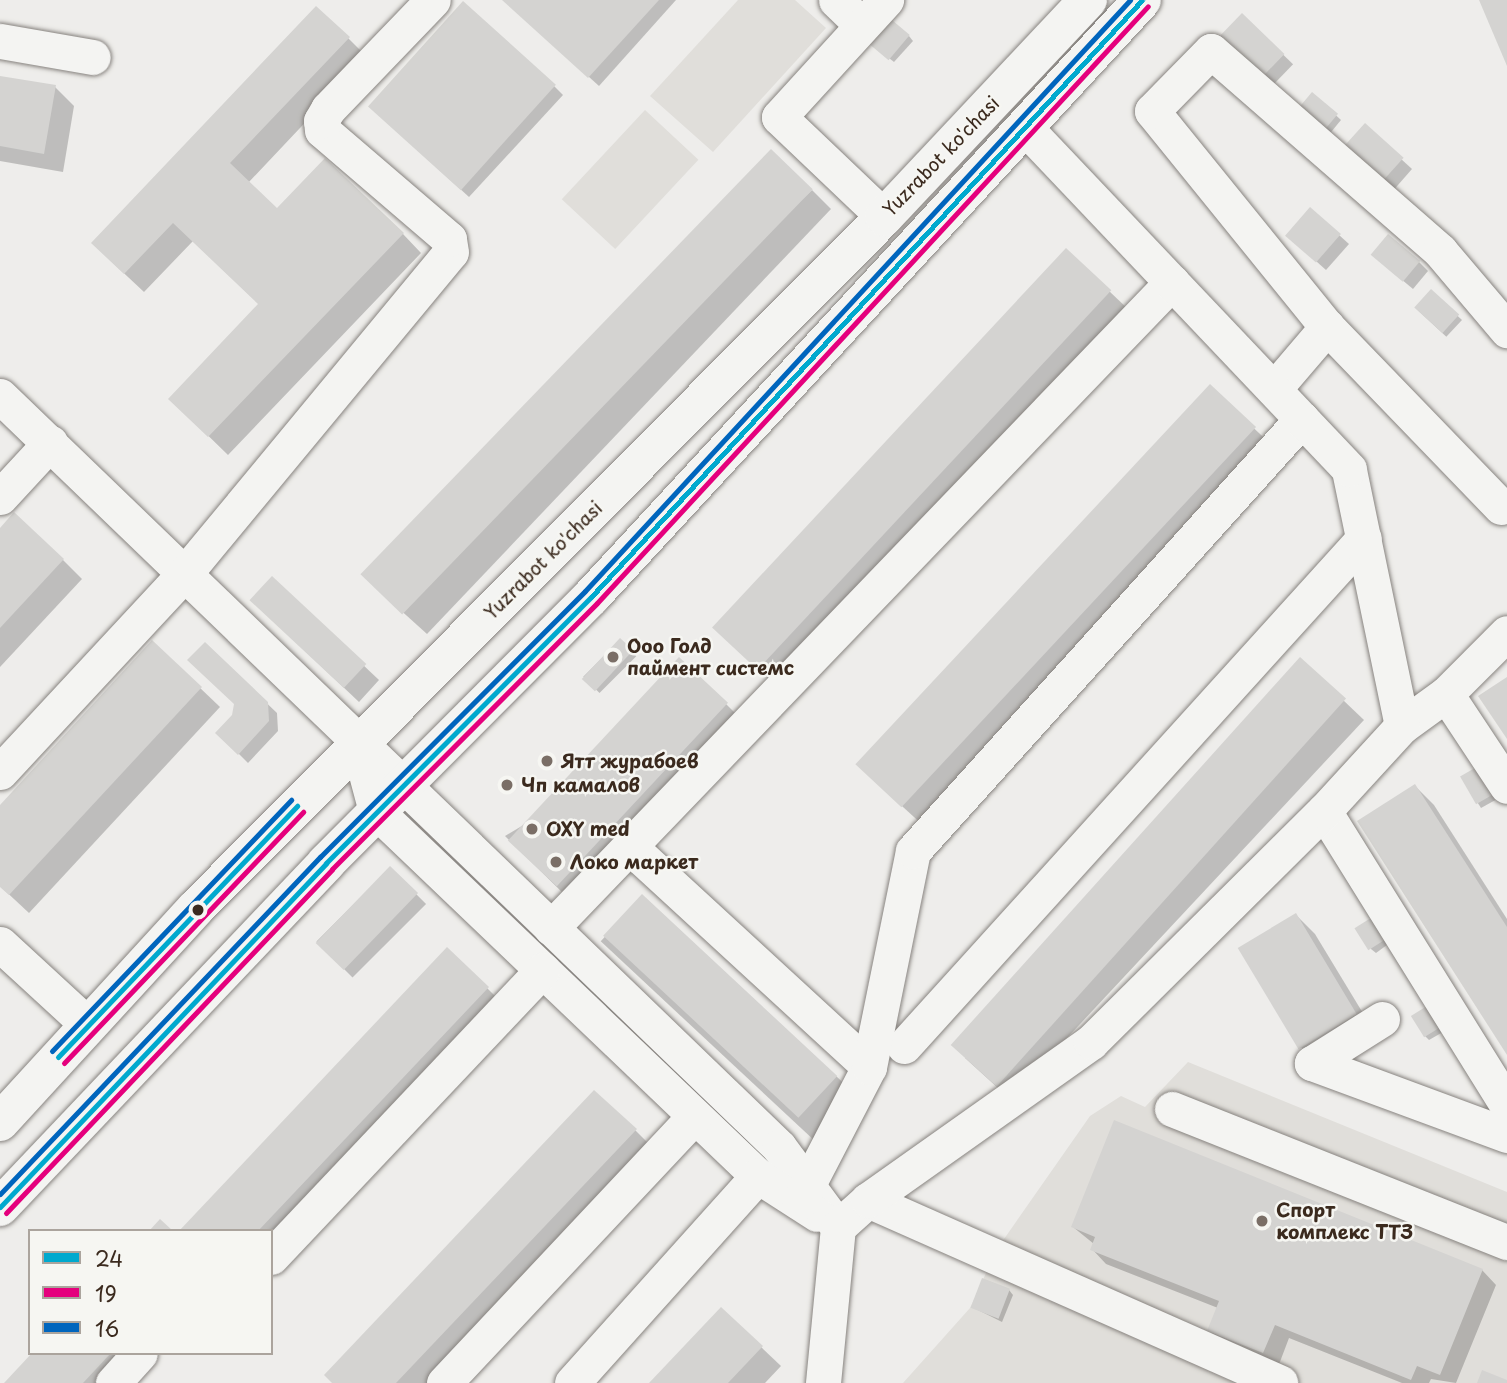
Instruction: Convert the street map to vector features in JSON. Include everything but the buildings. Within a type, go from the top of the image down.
[{"type":"main road","name":"Yuzrabot ko'chasi","points":[[0,1122],[87,1024],[358,744],[884,216],[1088,0]]},
{"type":"main road","points":[[0,1207],[376,811],[591,597],[1026,130],[1142,0]]},
{"type":"street","points":[[836,0],[874,12],[779,117],[884,216]]},
{"type":"street","points":[[0,772],[186,572],[451,252],[449,239],[323,130],[328,109],[415,6]]},
{"type":"street","points":[[0,41],[93,57]]},
{"type":"street","points":[[1501,507],[1326,327],[1152,111],[1211,51],[1440,251],[1507,331]]},
{"type":"street","points":[[1026,130],[1349,469],[1402,726]]},
{"type":"street","points":[[551,928],[1172,282]]},
{"type":"street","points":[[1274,390],[1326,327]]},
{"type":"street","points":[[0,396],[306,686],[358,744],[779,1147],[803,1194],[838,1227]]},
{"type":"street","points":[[803,1194],[869,1068],[913,851],[1302,419]]},
{"type":"street","points":[[0,497],[50,443]]},
{"type":"street","points":[[904,1046],[1364,538]]},
{"type":"street","points":[[824,1383],[838,1227],[868,1200],[1091,1042],[1324,811],[1402,726],[1446,694],[1507,633]]},
{"type":"street","points":[[1446,694],[1507,786]]},
{"type":"street","points":[[358,744],[376,811],[758,1176],[803,1194]]},
{"type":"street","points":[[1324,811],[1507,1105]]},
{"type":"street","points":[[629,846],[869,1068]]},
{"type":"street","points":[[0,944],[87,1024]]},
{"type":"street","points":[[273,1255],[542,970]]},
{"type":"street","points":[[1382,1019],[1312,1063],[1507,1135]]},
{"type":"street","points":[[1172,1109],[1507,1242]]},
{"type":"street","points":[[444,1383],[695,1116]]},
{"type":"street","points":[[572,1383],[758,1176]]},
{"type":"street","points":[[868,1200],[1280,1383]]},
{"type":"street","points":[[113,1383],[138,1355]]},
{"type":"shaded area","points":[[738,0],[795,0],[826,28],[713,152],[650,96]]},
{"type":"shaded area","points":[[645,110],[698,160],[615,249],[562,199]]},
{"type":"shaded area","name":"Спорт комплекс ТТЗ","points":[[1188,1062],[1507,1192],[1507,1383],[903,1383],[970,1308],[997,1249],[1090,1116],[1121,1096],[1145,1107]]},
{"type":"transit line","name":"16","points":[[0,1194],[320,857],[585,591],[1130,0]]},
{"type":"transit line","name":"24","points":[[0,1207],[326,863],[591,597],[1142,0]]},
{"type":"transit line","name":"19","points":[[6,1213],[332,869],[597,603],[1148,6]]},
{"type":"transit line","name":"16","points":[[52,1051],[291,800]]},
{"type":"transit line","name":"24","points":[[58,1057],[297,806]]},
{"type":"transit line","name":"19","points":[[64,1063],[303,812]]},
{"type":"place","name":"Ооо Голд паймент системс","points":[[613,657]]},
{"type":"place","name":"Ятт журабоев","points":[[547,761]]},
{"type":"place","name":"Чп камалов","points":[[507,785]]},
{"type":"place","name":"OXY med","points":[[532,829]]},
{"type":"place","name":"Локо маркет","points":[[556,862]]},
{"type":"place","name":"Спорт комплекс ТТЗ","points":[[1262,1221]]}]
